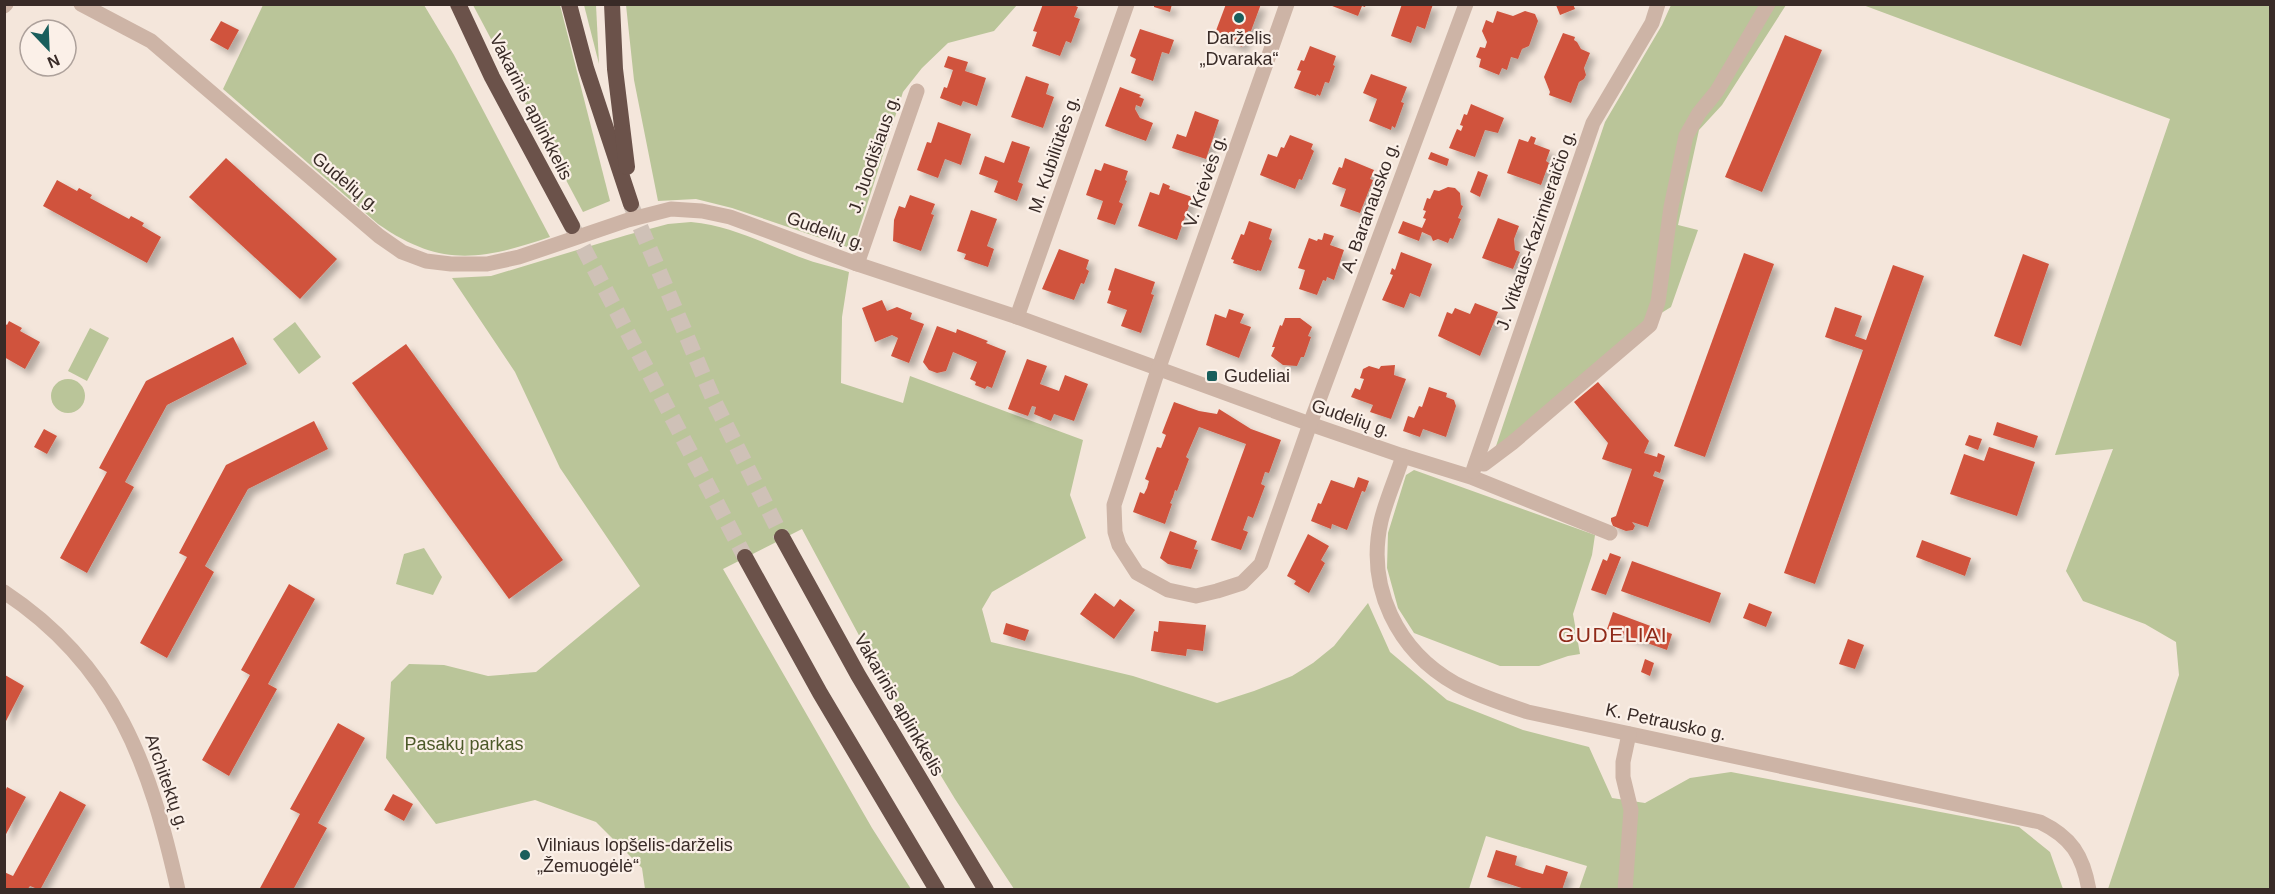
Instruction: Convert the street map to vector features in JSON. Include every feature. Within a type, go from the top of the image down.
[{"type":"highway","points":[[445,4],[492,77]]},
{"type":"highway","name":"Vakarinis aplinkkelis","points":[[458,4],[492,77],[572,226]]},
{"type":"highway","points":[[569,4],[586,68],[631,204],[615,69],[612,4]]},
{"type":"highway","name":"Vakarinis aplinkkelis","points":[[782,537],[858,675],[986,890]]},
{"type":"highway","points":[[745,557],[820,693],[937,890]]},
{"type":"street","name":"Gudelių g.","points":[[81,4],[151,41],[379,236],[402,252],[426,261],[487,264],[519,257],[628,220],[671,209],[702,210],[730,217],[857,264],[1017,317],[1158,370],[1403,456],[1473,470],[1610,533]]},
{"type":"street","name":"M. Kubiliūtės g.","points":[[1017,317],[1127,4]]},
{"type":"street","name":"V. Krėvės g.","points":[[1287,4],[1158,370],[1114,505],[1113,518],[1119,545],[1137,573],[1168,590],[1196,596],[1242,583],[1261,564],[1310,424]]},
{"type":"street","name":"A. Baranausko g.","points":[[1310,424],[1466,4]]},
{"type":"street","name":"J. Vitkaus-Kazimieraičio g.","points":[[1473,470],[1593,123],[1652,23],[1658,4]]},
{"type":"street","points":[[1473,470],[1512,443],[1650,325],[1658,302],[1671,207],[1686,136],[1699,113],[1717,91],[1768,4]]},
{"type":"street","name":"J. Juodišiaus g.","points":[[857,264],[916,91]]},
{"type":"street","name":"K. Petrausko g.","points":[[1403,456],[1381,522],[1377,557],[1379,582],[1386,608],[1404,639],[1419,656],[1455,683],[1528,712],[2040,822],[2058,831],[2074,849],[2084,868],[2088,890]]},
{"type":"street","name":"Architektų g.","points":[[4,592],[38,617],[75,654],[89,669],[120,715],[147,776],[178,890]]},
{"type":"street","points":[[1625,890],[1631,810],[1623,777],[1623,762],[1629,734]]},
{"type":"green space","points":[[626,4],[1017,5],[994,31],[948,43],[922,68],[903,92],[853,249],[732,208],[696,199],[658,201],[634,80]]},
{"type":"green space","points":[[263,5],[424,5],[454,55],[550,237],[503,251],[462,256],[442,254],[422,248],[378,224],[223,89]]},
{"type":"green space","points":[[473,5],[560,5],[610,201],[583,212]]},
{"type":"green space","points":[[584,5],[596,5],[599,64]]},
{"type":"green space","points":[[1671,5],[1786,5],[1722,105],[1699,130],[1678,225],[1698,230],[1671,307],[1642,325],[1495,449],[1605,122],[1662,25]]},
{"type":"green space","points":[[1863,5],[2270,5],[2270,889],[2108,889],[2179,675],[2176,642],[2145,624],[2083,601],[2066,571],[2113,449],[2055,455],[2170,119]]},
{"type":"green space","name":"Pasakų parkas","points":[[691,222],[731,230],[806,259],[849,272],[842,317],[841,383],[903,403],[910,376],[1083,440],[1070,495],[1086,538],[992,592],[982,609],[991,642],[1133,676],[1217,703],[1292,676],[1313,663],[1334,646],[1368,603],[1390,652],[1447,700],[1523,730],[1589,747],[1612,798],[1645,803],[1690,778],[1731,772],[2019,827],[2050,852],[2063,889],[1579,889],[1587,866],[1486,836],[1469,889],[1014,889],[955,799],[884,682],[802,529],[723,569],[872,828],[911,889],[645,889],[642,868],[596,822],[535,800],[436,824],[386,758],[391,682],[409,664],[444,665],[488,676],[536,672],[640,586],[560,468],[515,372],[452,278],[491,276],[627,235],[668,224]]},
{"type":"green space","points":[[295,322],[321,357],[299,374],[273,339]]},
{"type":"green space","points":[[90,328],[109,338],[87,381],[68,371]]},
{"type":"green space","points":[[68,379],[80,384],[85,396],[80,408],[68,413],[56,408],[51,396],[56,384]]},
{"type":"green space","points":[[1414,470],[1595,535],[1592,555],[1573,614],[1580,654],[1539,666],[1500,666],[1414,633],[1398,608],[1387,568],[1388,533],[1406,475]]},
{"type":"green space","points":[[424,548],[442,577],[433,595],[396,584],[404,554]]},
{"type":"building","points":[[1043,4],[1071,4],[1078,7],[1074,17],[1080,19],[1071,43],[1066,41],[1060,56],[1032,46],[1037,32],[1033,31]]},
{"type":"building","points":[[1154,4],[1172,4],[1170,12],[1154,7]]},
{"type":"building","name":"Darželis „Dvaraka“","points":[[1226,4],[1261,4],[1242,47],[1214,36]]},
{"type":"building","points":[[1327,4],[1366,4],[1365,7],[1362,6],[1358,16]]},
{"type":"building","points":[[1402,4],[1433,4],[1425,29],[1417,26],[1411,43],[1391,36]]},
{"type":"building","points":[[1557,4],[1573,4],[1575,9],[1560,15]]},
{"type":"building","points":[[1497,11],[1513,16],[1525,11],[1535,14],[1538,21],[1529,46],[1522,49],[1518,59],[1511,57],[1507,70],[1502,68],[1499,75],[1479,67],[1481,59],[1476,57],[1480,47],[1485,48],[1487,42],[1482,31],[1486,20],[1493,23]]},
{"type":"building","points":[[221,21],[239,30],[228,50],[210,40]]},
{"type":"building","points":[[1140,29],[1174,40],[1169,54],[1162,52],[1153,81],[1131,73],[1136,59],[1130,56]]},
{"type":"building","points":[[1563,33],[1575,37],[1574,40],[1581,49],[1590,53],[1584,68],[1586,75],[1579,82],[1571,103],[1549,95],[1544,77]]},
{"type":"building","points":[[1785,35],[1822,50],[1762,192],[1725,177]]},
{"type":"building","points":[[1310,46],[1336,56],[1329,83],[1325,82],[1320,96],[1294,88],[1301,71],[1297,70],[1301,60],[1304,61]]},
{"type":"building","points":[[948,56],[968,62],[965,71],[986,78],[977,106],[963,101],[961,106],[940,98],[944,87],[947,88],[953,70],[944,67]]},
{"type":"building","points":[[1371,74],[1407,87],[1395,128],[1392,126],[1391,130],[1369,121],[1377,99],[1363,93]]},
{"type":"building","points":[[1026,76],[1049,84],[1046,94],[1054,97],[1043,128],[1011,117]]},
{"type":"building","points":[[1120,87],[1141,95],[1139,97],[1144,99],[1141,107],[1136,105],[1135,109],[1140,118],[1153,123],[1146,141],[1105,126]]},
{"type":"building","points":[[1471,104],[1504,118],[1498,133],[1485,130],[1475,157],[1449,148],[1457,129],[1461,131],[1463,126],[1460,125],[1464,114],[1467,115]]},
{"type":"building","points":[[1195,111],[1219,120],[1206,159],[1172,148],[1177,134],[1186,137]]},
{"type":"building","points":[[938,122],[971,134],[961,165],[945,159],[938,178],[917,170],[927,142],[931,143]]},
{"type":"building","points":[[1290,135],[1313,144],[1311,149],[1314,151],[1302,180],[1299,179],[1295,189],[1260,175],[1268,154],[1277,157]]},
{"type":"building","points":[[1531,136],[1536,138],[1534,144],[1550,150],[1546,161],[1549,163],[1541,185],[1507,173],[1519,139],[1528,142]]},
{"type":"building","points":[[1012,141],[1030,147],[1018,182],[1023,184],[1017,201],[994,192],[998,181],[979,174],[985,156],[1004,163]]},
{"type":"building","points":[[1431,152],[1449,159],[1447,166],[1428,159]]},
{"type":"building","points":[[226,158],[337,259],[300,299],[189,197]]},
{"type":"building","points":[[1345,158],[1374,170],[1370,179],[1373,180],[1360,213],[1340,206],[1346,189],[1332,184]]},
{"type":"building","points":[[1104,163],[1128,171],[1125,180],[1127,181],[1119,202],[1123,204],[1115,225],[1097,219],[1103,201],[1086,195],[1095,169],[1101,171]]},
{"type":"building","points":[[1478,171],[1488,175],[1480,197],[1470,192]]},
{"type":"building","points":[[57,180],[77,191],[79,188],[92,195],[90,198],[129,219],[131,216],[144,223],[142,226],[161,237],[147,263],[43,206]]},
{"type":"building","points":[[1163,183],[1170,186],[1169,189],[1192,197],[1177,240],[1138,226],[1150,192],[1159,195]]},
{"type":"building","points":[[1448,187],[1455,188],[1460,193],[1463,206],[1458,218],[1461,219],[1453,239],[1450,238],[1448,243],[1438,239],[1433,241],[1431,236],[1422,232],[1419,241],[1398,233],[1403,221],[1422,228],[1426,219],[1423,218],[1426,211],[1423,210],[1427,198],[1430,199],[1434,190],[1439,191]]},
{"type":"building","points":[[910,195],[935,204],[931,214],[934,215],[921,251],[893,241],[894,220],[899,206],[905,208]]},
{"type":"building","points":[[971,210],[997,219],[987,246],[994,249],[988,267],[964,259],[966,254],[957,251]]},
{"type":"building","points":[[1498,218],[1519,226],[1514,239],[1515,250],[1520,252],[1513,269],[1482,258]]},
{"type":"building","points":[[1249,221],[1272,229],[1269,239],[1272,241],[1261,271],[1233,263],[1234,260],[1231,259]]},
{"type":"building","points":[[1324,233],[1334,236],[1330,245],[1344,250],[1334,280],[1327,277],[1326,281],[1323,280],[1317,295],[1299,289],[1305,270],[1298,268],[1309,238],[1322,240]]},
{"type":"building","points":[[1059,249],[1089,260],[1086,269],[1089,271],[1074,300],[1042,289]]},
{"type":"building","points":[[1401,252],[1432,264],[1420,297],[1410,293],[1404,308],[1382,300],[1393,275],[1390,274],[1392,268],[1395,270]]},
{"type":"building","points":[[1744,253],[1774,264],[1705,457],[1674,446]]},
{"type":"building","points":[[2023,254],[2049,264],[2021,346],[1994,336]]},
{"type":"building","points":[[1893,265],[1924,276],[1815,584],[1784,573],[1863,350],[1825,337],[1835,307],[1862,316],[1855,336],[1866,340]]},
{"type":"building","points":[[1115,268],[1155,282],[1151,294],[1154,295],[1141,333],[1121,326],[1127,310],[1107,303],[1111,291],[1108,290]]},
{"type":"building","points":[[882,300],[887,311],[897,307],[912,313],[910,319],[924,324],[909,363],[891,356],[898,338],[892,335],[875,342],[862,308]]},
{"type":"building","points":[[1475,303],[1498,312],[1480,356],[1438,336],[1447,312],[1452,314],[1455,308],[1470,314]]},
{"type":"building","points":[[1229,309],[1244,314],[1240,323],[1251,327],[1239,358],[1206,345],[1215,314],[1226,318]]},
{"type":"building","points":[[1285,318],[1300,318],[1312,327],[1304,357],[1301,357],[1297,366],[1283,365],[1271,356],[1280,325],[1282,326]]},
{"type":"building","points":[[9,321],[22,328],[20,331],[40,342],[25,369],[4,357],[4,323],[7,325]]},
{"type":"building","points":[[937,326],[956,333],[957,329],[1006,351],[992,388],[987,386],[985,389],[975,385],[976,382],[970,379],[977,362],[953,352],[946,371],[937,373],[929,370],[923,362]]},
{"type":"building","points":[[233,337],[247,364],[167,405],[125,482],[134,487],[87,573],[60,558],[107,472],[99,468],[146,381]]},
{"type":"building","points":[[406,344],[563,560],[509,599],[352,383]]},
{"type":"building","points":[[1027,359],[1047,366],[1040,384],[1059,391],[1065,375],[1088,384],[1074,421],[1054,414],[1051,421],[1034,414],[1036,407],[1032,406],[1028,416],[1008,409]]},
{"type":"building","points":[[1395,365],[1394,375],[1406,379],[1391,419],[1370,412],[1373,405],[1351,397],[1355,388],[1360,390],[1364,379],[1360,378],[1363,369],[1369,366],[1379,369],[1381,366]]},
{"type":"building","points":[[1598,382],[1649,441],[1644,453],[1657,457],[1658,453],[1665,456],[1660,473],[1655,471],[1653,476],[1664,480],[1648,527],[1632,522],[1635,526],[1633,530],[1626,531],[1613,526],[1611,521],[1611,518],[1616,516],[1632,469],[1602,459],[1608,443],[1574,402]]},
{"type":"building","points":[[1429,387],[1447,393],[1446,397],[1454,400],[1456,406],[1446,437],[1423,429],[1420,437],[1403,431],[1408,416],[1414,418],[1419,406],[1422,407]]},
{"type":"building","points":[[1174,402],[1199,411],[1217,414],[1219,409],[1251,429],[1281,440],[1269,473],[1265,472],[1261,484],[1265,486],[1253,518],[1248,516],[1243,530],[1248,532],[1241,550],[1211,540],[1246,444],[1199,427],[1186,457],[1189,459],[1170,503],[1172,504],[1165,524],[1133,512],[1140,492],[1144,494],[1147,488],[1149,481],[1145,479],[1157,447],[1161,448],[1166,435],[1162,433]]},
{"type":"building","points":[[314,421],[328,449],[248,489],[205,566],[214,572],[167,658],[140,643],[187,557],[179,553],[226,465]]},
{"type":"building","points":[[1997,422],[2038,436],[2034,448],[1993,435]]},
{"type":"building","points":[[44,429],[57,436],[47,454],[34,447]]},
{"type":"building","points":[[1969,435],[1982,439],[1978,450],[1965,445]]},
{"type":"building","points":[[1989,447],[2035,462],[2017,516],[1950,494],[1964,454],[1984,461]]},
{"type":"building","points":[[1358,477],[1369,481],[1365,492],[1362,491],[1347,530],[1332,524],[1331,529],[1311,521],[1331,480],[1354,488]]},
{"type":"building","points":[[1170,531],[1197,541],[1194,549],[1198,550],[1191,569],[1168,564],[1160,558]]},
{"type":"building","points":[[1308,534],[1329,546],[1321,560],[1325,563],[1309,593],[1294,584],[1296,581],[1287,576]]},
{"type":"building","points":[[1922,540],[1971,558],[1965,576],[1916,557]]},
{"type":"building","points":[[1610,553],[1621,557],[1606,595],[1591,590],[1603,559],[1607,561]]},
{"type":"building","points":[[1632,561],[1721,593],[1710,623],[1621,591]]},
{"type":"building","points":[[289,584],[315,599],[268,684],[277,689],[229,776],[202,760],[250,675],[241,670]]},
{"type":"building","points":[[1095,593],[1114,607],[1120,599],[1135,610],[1114,639],[1080,614]]},
{"type":"building","points":[[1749,603],[1772,612],[1766,627],[1743,618]]},
{"type":"building","points":[[1613,612],[1672,634],[1667,650],[1607,629]]},
{"type":"building","points":[[1159,621],[1206,625],[1203,651],[1187,649],[1186,656],[1151,651],[1154,631],[1158,632]]},
{"type":"building","points":[[1006,623],[1029,630],[1025,641],[1003,634]]},
{"type":"building","points":[[1848,639],[1864,645],[1855,669],[1839,664]]},
{"type":"building","points":[[1645,659],[1654,663],[1650,676],[1641,672]]},
{"type":"building","points":[[5,675],[24,686],[5,723]]},
{"type":"building","points":[[338,723],[365,738],[318,823],[327,828],[293,890],[259,890],[300,814],[290,809]]},
{"type":"building","points":[[7,787],[26,797],[5,836],[5,792]]},
{"type":"building","points":[[60,791],[86,805],[40,890],[30,886],[27,890],[4,890],[4,872],[13,876]]},
{"type":"building","points":[[393,794],[413,804],[404,821],[384,810]]},
{"type":"building","points":[[1496,850],[1517,856],[1515,865],[1529,870],[1543,874],[1546,865],[1568,872],[1562,890],[1528,890],[1487,877]]},
{"type":"tunnel","points":[[631,205],[715,403],[782,537]]},
{"type":"tunnel","points":[[572,226],[745,557]]},
{"type":"place","name":"Darželis „Dvaraka“","points":[[1239,18]]},
{"type":"place","name":"Gudeliai","points":[[1212,376]]},
{"type":"place","name":"Vilniaus lopšelis-darželis „Žemuogėlė“","points":[[525,855]]},
{"type":"district","name":"GUDELIAI","points":[[1613,635]]}]
